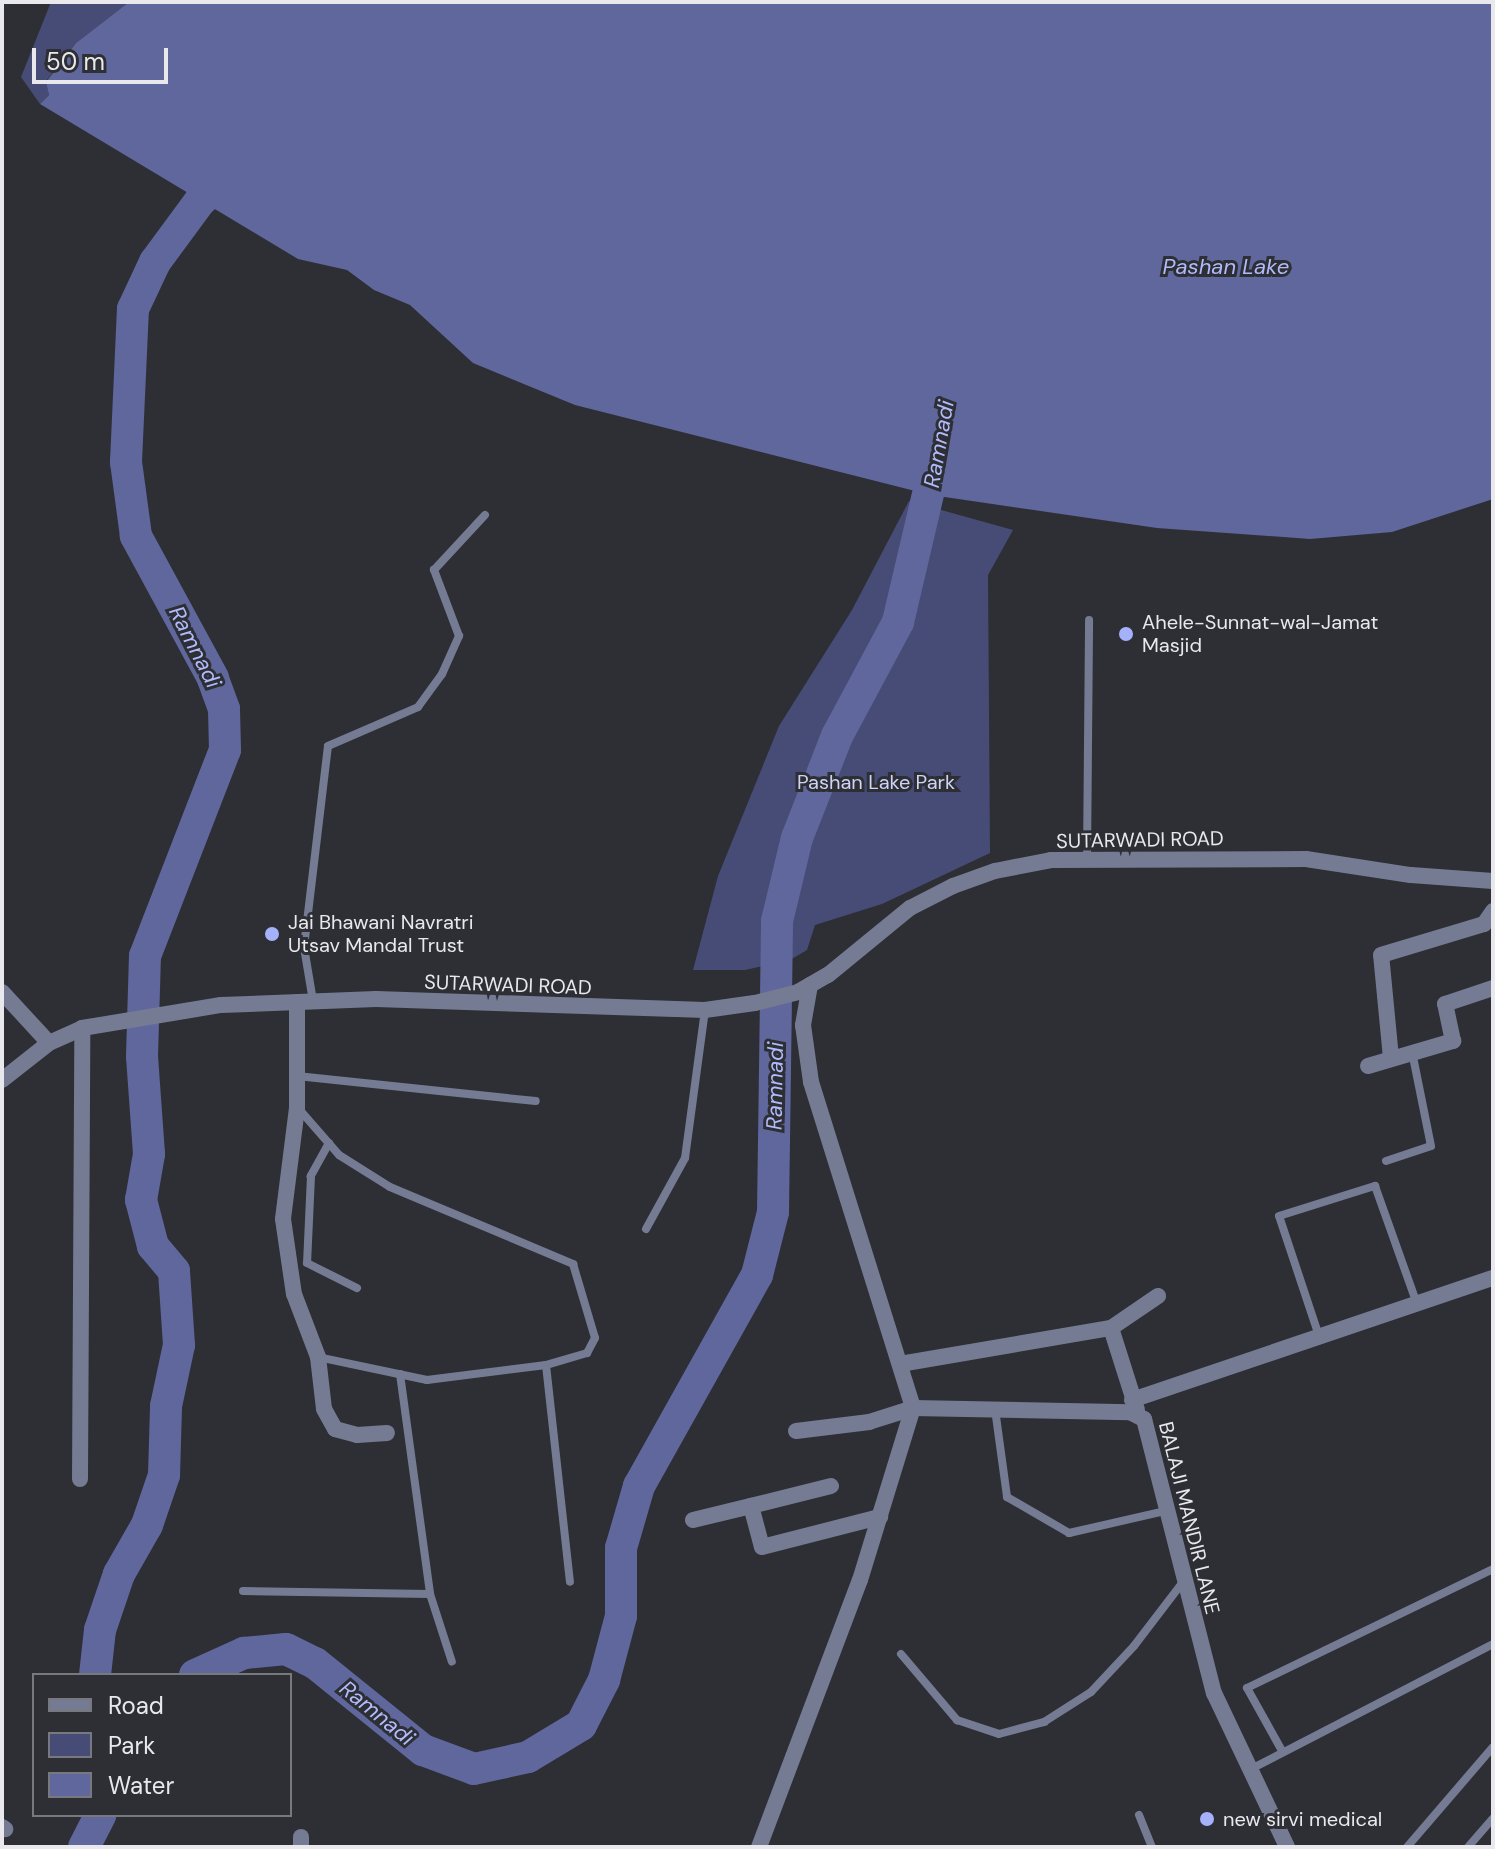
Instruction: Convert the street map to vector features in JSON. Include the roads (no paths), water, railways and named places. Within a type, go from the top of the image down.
[{"type":"street","name":"SUTARWADI ROAD","points":[[82,1028],[100,1022],[221,1005],[305,1001],[705,1010],[755,1003],[804,989],[910,908],[953,886],[1009,868],[1087,860],[1306,859],[1411,875],[1493,881]]},
{"type":"street","points":[[1391,1058],[1381,955],[1484,924],[1493,911]]},
{"type":"street","points":[[1368,1066],[1453,1041],[1445,1004],[1493,988]]},
{"type":"street","points":[[759,1847],[880,1517],[913,1408],[811,1082],[803,1025],[804,989]]},
{"type":"street","points":[[2,992],[49,1043]]},
{"type":"street","points":[[305,1001],[297,1108],[283,1219],[294,1294],[318,1357],[324,1409],[335,1429],[357,1435],[387,1433]]},
{"type":"street","points":[[2,1080],[49,1043],[82,1028],[80,1479]]},
{"type":"street","points":[[1111,1328],[1136,1407],[1319,1337],[1493,1278]]},
{"type":"street","points":[[900,1364],[1111,1328],[1158,1296]]},
{"type":"street","name":"BALAJI MANDIR LANE","points":[[796,1431],[869,1422],[913,1408],[1136,1407],[1151,1433],[1165,1511],[1214,1693],[1287,1847]]},
{"type":"street","points":[[693,1520],[831,1486]]},
{"type":"street","points":[[751,1506],[762,1547],[880,1517]]},
{"type":"lane","points":[[305,1001],[304,947],[328,746],[418,707],[442,674],[459,636],[434,570],[485,515]]},
{"type":"lane","points":[[1087,860],[1089,620]]},
{"type":"lane","points":[[646,1229],[685,1158],[705,1010]]},
{"type":"lane","points":[[1386,1161],[1431,1146],[1412,1052]]},
{"type":"lane","points":[[297,1076],[536,1101]]},
{"type":"lane","points":[[297,1108],[329,1143],[390,1187],[573,1264],[595,1338],[593,1346],[546,1365],[427,1380],[318,1357]]},
{"type":"lane","points":[[329,1143],[311,1176],[307,1263],[357,1288]]},
{"type":"lane","points":[[1319,1337],[1279,1216],[1375,1186],[1417,1304]]},
{"type":"lane","points":[[546,1365],[570,1582]]},
{"type":"lane","points":[[400,1374],[430,1594],[452,1662]]},
{"type":"lane","points":[[995,1409],[1007,1497],[1069,1533],[1165,1511]]},
{"type":"lane","points":[[1281,1749],[1247,1688],[1493,1569]]},
{"type":"lane","points":[[901,1654],[957,1720],[999,1734],[1044,1722],[1091,1692],[1134,1646],[1184,1582]]},
{"type":"lane","points":[[243,1591],[430,1594]]},
{"type":"lane","points":[[1249,1770],[1281,1749],[1493,1644]]},
{"type":"lane","points":[[1407,1847],[1493,1747]]},
{"type":"lane","points":[[1139,1815],[1152,1847]]},
{"type":"lane","points":[[1468,1847],[1493,1818]]},
{"type":"water","name":"Pashan Lake","points":[[129,2],[1493,2],[1493,499],[1392,532],[1310,539],[1157,528],[931,495],[575,405],[473,363],[410,305],[374,290],[347,270],[298,259],[40,104],[49,95],[46,82],[76,43]]},
{"type":"waterway","name":"Ramnadi","points":[[95,1673],[100,1630],[119,1574],[147,1525],[164,1475],[166,1406],[179,1345],[174,1271],[153,1246],[141,1200],[149,1154],[142,1056],[145,956],[225,750],[224,709],[213,678],[136,536],[126,462],[133,309],[155,262],[200,201],[232,173]]},
{"type":"waterway","name":"Ramnadi","points":[[199,1673],[244,1653],[286,1649],[315,1663],[423,1750],[474,1769],[528,1757],[581,1725],[604,1680],[621,1616],[621,1548],[639,1486],[757,1275],[773,1212],[777,921],[797,838],[837,736],[898,622],[938,451]]},
{"type":"waterway","name":"Ramnadi","points":[[84,1847],[99,1817]]},
{"type":"place","name":"Ahele-Sunnat-wal-Jamat Masjid","points":[[1126,634]]},
{"type":"place","name":"Jai Bhawani Navratri Utsav Mandal Trust","points":[[272,934]]},
{"type":"place","name":"new sirvi medical","points":[[1207,1819]]},
{"type":"park label","name":"Pashan Lake Park","points":[[876,782]]}]
